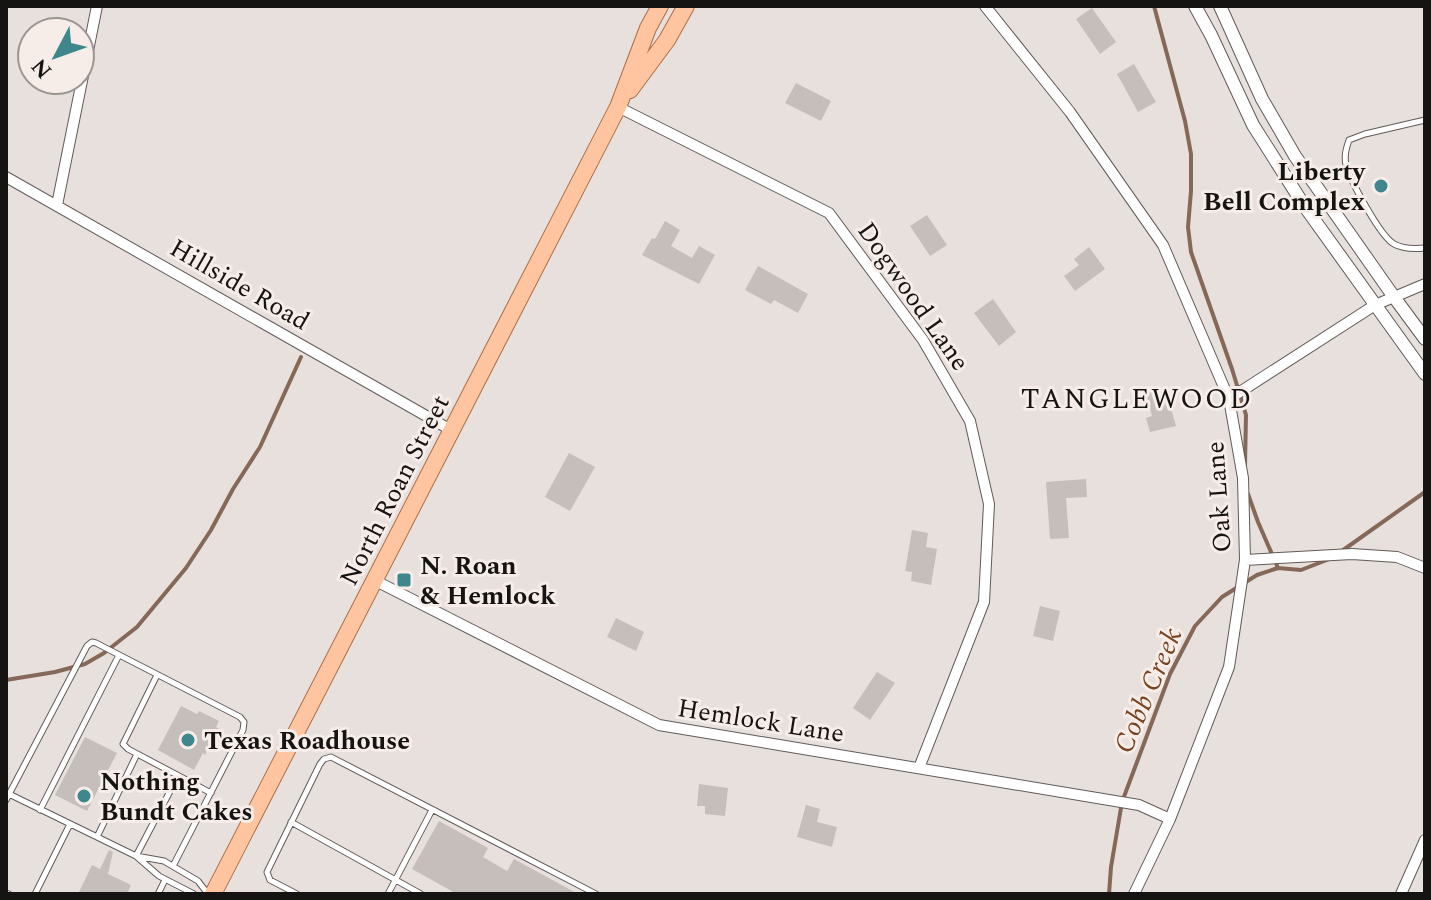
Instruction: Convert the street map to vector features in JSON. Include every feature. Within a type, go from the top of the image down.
[{"type":"main road","name":"North Roan Street","points":[[210,894],[618,107],[648,28],[660,6]]},
{"type":"main road","name":"North Roan Street","points":[[618,107],[667,40],[686,6]]},
{"type":"street","points":[[57,205],[97,6]]},
{"type":"street","name":"Oak Lane","points":[[985,6],[1070,112],[1163,245],[1229,399],[1243,478],[1245,560],[1229,667],[1170,819],[1134,894]]},
{"type":"street","points":[[1195,6],[1253,125],[1305,207],[1425,374]]},
{"type":"street","points":[[1220,6],[1260,95],[1295,156],[1425,339]]},
{"type":"street","points":[[1242,102],[1260,95]]},
{"type":"street","name":"Dogwood Lane","points":[[618,107],[829,213],[923,340],[970,421],[989,504],[984,602],[919,768]]},
{"type":"street","name":"Hillside Road","points":[[6,177],[451,430]]},
{"type":"street","points":[[1229,399],[1375,305],[1425,284]]},
{"type":"street","points":[[1245,560],[1352,554],[1397,557],[1425,568]]},
{"type":"street","name":"Hemlock Lane","points":[[374,580],[659,725],[1139,805],[1170,819]]},
{"type":"street","points":[[1401,894],[1425,840]]},
{"type":"lane","points":[[1425,120],[1349,140],[1345,153],[1346,165],[1358,190],[1386,238],[1397,246],[1425,248]]},
{"type":"lane","points":[[173,866],[243,730],[244,722],[240,717],[92,642],[87,646],[7,797],[136,856],[165,880],[194,894]]},
{"type":"lane","points":[[40,810],[119,655]]},
{"type":"lane","points":[[157,675],[123,741],[124,747],[211,793]]},
{"type":"lane","points":[[97,837],[137,754]]},
{"type":"lane","points":[[297,894],[272,881],[267,874],[320,764],[331,757],[596,894]]},
{"type":"lane","points":[[136,856],[178,776]]},
{"type":"lane","points":[[388,894],[432,810]]},
{"type":"lane","points":[[291,822],[421,894]]},
{"type":"lane","points":[[35,894],[70,824]]},
{"type":"lane","points":[[136,856],[164,861],[198,881],[210,894]]},
{"type":"lane","points":[[158,894],[165,880]]},
{"type":"building","points":[[1092,8],[1116,42],[1100,54],[1076,19]]},
{"type":"building","points":[[1134,64],[1156,102],[1138,112],[1117,74]]},
{"type":"building","points":[[796,83],[831,101],[821,121],[785,103]]},
{"type":"building","points":[[927,215],[947,245],[930,256],[910,226]]},
{"type":"building","points":[[665,221],[680,230],[671,246],[692,258],[699,246],[715,255],[699,284],[642,255]]},
{"type":"building","points":[[1089,247],[1105,269],[1075,291],[1064,276],[1079,265],[1074,259]]},
{"type":"building","points":[[758,266],[808,294],[798,313],[774,300],[771,304],[745,290]]},
{"type":"building","points":[[993,299],[1016,332],[999,346],[974,313]]},
{"type":"building","points":[[1165,388],[1176,426],[1150,432],[1146,418],[1152,416],[1146,393]]},
{"type":"building","points":[[569,453],[595,467],[570,511],[545,497]]},
{"type":"building","points":[[1086,479],[1087,497],[1066,498],[1069,538],[1050,539],[1046,482]]},
{"type":"building","points":[[912,530],[928,533],[926,547],[937,549],[931,585],[911,581],[912,572],[905,571]]},
{"type":"building","points":[[1040,606],[1060,611],[1053,641],[1033,636]]},
{"type":"building","points":[[616,618],[644,632],[636,651],[607,637]]},
{"type":"building","points":[[877,672],[895,683],[870,720],[853,708]]},
{"type":"building","name":"Texas Roadhouse","points":[[181,706],[219,721],[216,727],[219,729],[194,770],[158,750]]},
{"type":"building","points":[[85,737],[117,753],[87,811],[55,795]]},
{"type":"building","points":[[699,784],[728,788],[725,816],[705,814],[705,806],[697,806]]},
{"type":"building","points":[[806,805],[820,809],[817,822],[837,827],[832,847],[797,837]]},
{"type":"building","points":[[439,821],[488,848],[483,857],[507,871],[514,859],[578,894],[457,894],[412,869]]},
{"type":"building","points":[[109,850],[113,852],[108,874],[131,885],[127,894],[78,894],[92,865],[100,869]]},
{"type":"waterway","points":[[1154,6],[1191,154],[1188,227],[1191,252],[1246,415],[1245,465]]},
{"type":"waterway","points":[[6,680],[85,664],[137,627],[186,568],[211,530],[260,447],[301,357]]},
{"type":"waterway","name":"Cobb Creek","points":[[1339,553],[1425,492]]},
{"type":"waterway","points":[[1248,494],[1278,568]]},
{"type":"waterway","name":"Cobb Creek","points":[[1109,894],[1122,802],[1170,674],[1195,626],[1222,597],[1257,575],[1278,568],[1301,570],[1332,558]]},
{"type":"place","name":"Liberty Bell Complex","points":[[1381,186]]},
{"type":"place","name":"N. Roan & Hemlock","points":[[404,580]]},
{"type":"place","name":"Texas Roadhouse","points":[[188,740]]},
{"type":"place","name":"Nothing Bundt Cakes","points":[[84,796]]},
{"type":"district","name":"TANGLEWOOD","points":[[1137,398]]}]
